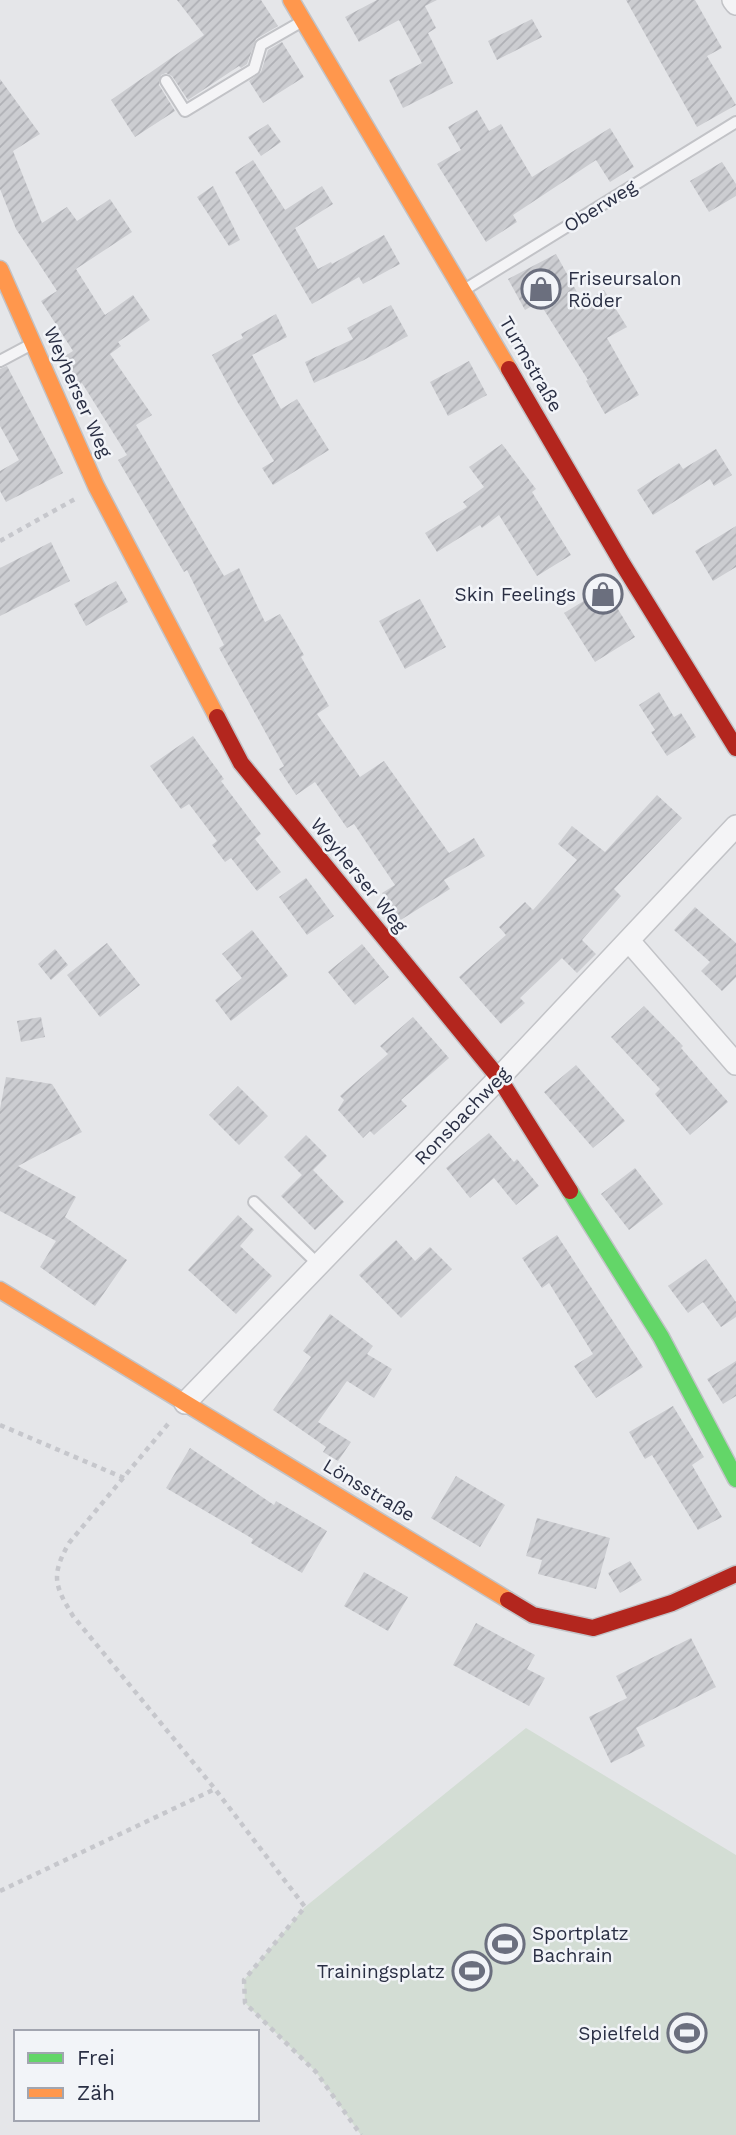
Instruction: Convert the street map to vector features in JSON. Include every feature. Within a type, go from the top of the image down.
[{"type":"street","name":"Turmstraße","points":[[291,0],[665,635],[736,748]]},
{"type":"street","name":"Weyherser Weg","points":[[0,269],[96,486],[241,763],[499,1078],[661,1337],[736,1479]]},
{"type":"street","name":"Ronsbachweg","points":[[185,1403],[499,1078],[736,826]]},
{"type":"street","points":[[629,941],[736,1064]]},
{"type":"street","name":"Lönsstraße","points":[[0,1290],[533,1615],[593,1628],[672,1604],[736,1574]]},
{"type":"lane","points":[[166,81],[185,111],[254,69],[261,45],[303,20]]},
{"type":"lane","name":"Oberweg","points":[[464,290],[736,122]]},
{"type":"lane","points":[[0,361],[33,344]]},
{"type":"lane","points":[[254,1202],[319,1265]]},
{"type":"path","points":[[0,541],[51,513]]},
{"type":"path","points":[[168,1424],[69,1543],[55,1576],[59,1593],[73,1616],[215,1789],[305,1907],[244,1980],[245,2003],[316,2072],[361,2135]]},
{"type":"path","points":[[0,1425],[124,1478]]},
{"type":"path","points":[[0,1891],[215,1789]]},
{"type":"shaded area","name":"Sportplatz Bachrain","points":[[526,1728],[736,1855],[736,2135],[361,2135],[316,2072],[245,2003],[244,1980],[305,1907]]},
{"type":"building","points":[[177,0],[261,0],[278,26],[256,39],[247,64],[241,68],[239,66],[188,100],[172,76],[166,73],[161,75],[159,85],[175,111],[135,137],[111,100],[204,35]]},
{"type":"building","points":[[377,0],[437,0],[425,6],[436,28],[428,33],[453,83],[403,108],[389,80],[422,63],[399,20],[359,42],[345,17]]},
{"type":"building","points":[[626,0],[695,0],[722,48],[707,56],[736,105],[697,127]]},
{"type":"building","points":[[532,19],[542,37],[497,60],[488,41]]},
{"type":"building","points":[[282,42],[304,77],[263,103],[249,81],[261,72],[268,50]]},
{"type":"building","points":[[0,79],[40,134],[13,151],[42,223],[67,207],[77,221],[110,199],[132,232],[76,269],[105,315],[133,295],[150,320],[118,342],[121,346],[110,354],[152,415],[136,425],[224,576],[239,568],[265,622],[280,614],[329,706],[317,714],[360,777],[384,761],[449,853],[474,838],[485,856],[444,880],[450,889],[399,921],[382,893],[395,885],[354,824],[347,828],[315,782],[296,795],[279,769],[284,766],[219,648],[224,645],[187,570],[184,572],[118,460],[127,455],[82,383],[77,386],[61,362],[60,359],[73,351],[41,301],[57,291],[16,229],[0,189]]},
{"type":"building","points":[[477,110],[489,131],[501,124],[532,177],[610,128],[634,167],[610,182],[596,160],[513,215],[517,222],[486,242],[437,164],[461,150],[448,127]]},
{"type":"building","points":[[268,124],[281,142],[261,156],[248,137]]},
{"type":"building","points":[[253,160],[285,210],[322,186],[333,204],[295,228],[318,269],[384,235],[400,264],[363,284],[359,277],[312,304],[235,172]]},
{"type":"building","points":[[722,162],[736,184],[736,196],[709,212],[690,181]]},
{"type":"building","points":[[213,186],[240,240],[229,246],[197,197]]},
{"type":"building","points":[[556,254],[583,303],[604,290],[627,327],[607,338],[639,395],[605,414],[586,381],[588,380],[539,302],[525,310],[508,279]]},
{"type":"building","points":[[391,305],[408,336],[314,383],[305,362],[353,339],[347,328]]},
{"type":"building","points":[[276,314],[287,337],[252,355],[281,409],[297,399],[329,450],[273,485],[262,468],[274,461],[212,355],[243,338],[241,334]]},
{"type":"building","points":[[469,361],[487,395],[448,416],[430,382]]},
{"type":"building","points":[[7,366],[63,473],[6,502],[0,491],[0,471],[19,460],[0,426],[0,369]]},
{"type":"building","points":[[502,444],[536,489],[532,492],[571,555],[537,576],[499,515],[482,528],[480,525],[437,552],[425,533],[467,507],[463,502],[484,487],[469,467]]},
{"type":"building","points":[[716,449],[732,475],[714,486],[710,479],[653,515],[637,490],[679,463],[683,469]]},
{"type":"building","points":[[736,526],[736,567],[713,581],[695,551]]},
{"type":"building","points":[[51,542],[70,581],[0,616],[0,568]]},
{"type":"building","points":[[116,581],[128,602],[86,626],[74,604]]},
{"type":"building","points":[[605,588],[635,637],[595,662],[564,613]]},
{"type":"building","points":[[420,599],[446,647],[405,669],[379,621]]},
{"type":"building","points":[[659,692],[674,717],[681,713],[696,737],[667,756],[651,732],[655,730],[639,705]]},
{"type":"building","points":[[193,736],[224,779],[221,781],[261,834],[255,839],[281,872],[257,891],[231,858],[225,862],[212,845],[217,841],[189,804],[181,809],[150,766]]},
{"type":"building","points":[[657,795],[682,818],[614,889],[621,896],[582,940],[596,954],[577,973],[562,958],[520,998],[525,1003],[501,1024],[459,977],[506,935],[499,927],[525,902],[533,910],[577,860],[558,844],[572,826],[605,852]]},
{"type":"building","points":[[306,878],[334,916],[307,935],[279,897]]},
{"type":"building","points":[[695,907],[736,943],[736,977],[722,991],[701,971],[710,962],[674,930]]},
{"type":"building","points":[[252,930],[288,976],[231,1021],[215,1000],[242,978],[222,954]]},
{"type":"building","points":[[107,943],[140,985],[100,1017],[67,975]]},
{"type":"building","points":[[362,944],[389,977],[355,1005],[328,972]]},
{"type":"building","points":[[55,949],[68,965],[51,980],[38,964]]},
{"type":"building","points":[[644,1006],[683,1046],[681,1048],[728,1102],[690,1135],[655,1094],[660,1089],[611,1037]]},
{"type":"building","points":[[41,1017],[45,1037],[21,1042],[17,1021]]},
{"type":"building","points":[[413,1017],[449,1058],[401,1100],[407,1106],[374,1135],[370,1131],[363,1138],[338,1110],[344,1100],[340,1096],[388,1054],[380,1046]]},
{"type":"building","points":[[576,1065],[625,1121],[593,1148],[544,1092]]},
{"type":"building","points":[[6,1077],[52,1084],[82,1132],[18,1166],[76,1197],[65,1217],[127,1260],[95,1306],[40,1267],[56,1241],[0,1211],[0,1109]]},
{"type":"building","points":[[238,1086],[268,1116],[239,1145],[209,1115]]},
{"type":"building","points":[[489,1133],[514,1162],[517,1159],[539,1186],[516,1205],[494,1178],[470,1198],[446,1168]]},
{"type":"building","points":[[306,1135],[327,1156],[313,1170],[344,1202],[315,1230],[281,1196],[302,1175],[284,1157]]},
{"type":"building","points":[[635,1168],[663,1204],[629,1230],[601,1194]]},
{"type":"building","points":[[238,1215],[254,1230],[240,1246],[272,1276],[236,1314],[188,1270]]},
{"type":"building","points":[[557,1235],[643,1367],[596,1398],[574,1366],[593,1354],[549,1283],[542,1288],[522,1258]]},
{"type":"building","points":[[396,1240],[415,1261],[430,1247],[452,1269],[401,1318],[359,1275]]},
{"type":"building","points":[[706,1259],[736,1302],[736,1317],[721,1327],[703,1302],[688,1313],[668,1286]]},
{"type":"building","points":[[330,1314],[373,1346],[367,1354],[392,1369],[374,1398],[347,1381],[318,1422],[351,1442],[338,1461],[323,1452],[326,1447],[273,1410],[311,1357],[303,1351]]},
{"type":"building","points":[[736,1361],[736,1396],[723,1404],[707,1379]]},
{"type":"building","points":[[673,1406],[704,1457],[692,1465],[722,1517],[698,1530],[652,1455],[645,1459],[629,1432]]},
{"type":"building","points":[[190,1448],[274,1505],[276,1501],[327,1531],[302,1573],[251,1543],[253,1539],[166,1488]]},
{"type":"building","points":[[456,1476],[505,1505],[480,1547],[431,1518]]},
{"type":"building","points":[[537,1518],[610,1538],[596,1589],[538,1574],[542,1560],[526,1556]]},
{"type":"building","points":[[630,1561],[642,1580],[620,1593],[608,1573]]},
{"type":"building","points":[[364,1572],[408,1597],[388,1631],[344,1606]]},
{"type":"building","points":[[476,1623],[535,1655],[527,1669],[545,1678],[529,1706],[453,1665]]},
{"type":"building","points":[[691,1638],[716,1687],[636,1728],[645,1746],[611,1763],[589,1717],[627,1698],[616,1676]]},
{"type":"traffic: fast","points":[[570,1191],[661,1337],[736,1479]]},
{"type":"traffic: slow","points":[[291,0],[509,369]]},
{"type":"traffic: slow","points":[[0,269],[96,486],[217,717]]},
{"type":"traffic: slow","points":[[0,1290],[508,1600]]},
{"type":"traffic: jam","points":[[509,369],[622,563],[736,748]]},
{"type":"traffic: jam","points":[[217,717],[241,763],[499,1078],[570,1191]]},
{"type":"traffic: jam","points":[[508,1600],[533,1615],[593,1628],[672,1603],[736,1574]]},
{"type":"place","name":"Friseursalon Röder","points":[[541,289]]},
{"type":"place","name":"Skin Feelings","points":[[603,594]]},
{"type":"place","name":"Sportplatz Bachrain","points":[[505,1944]]},
{"type":"place","name":"Trainingsplatz","points":[[472,1971]]},
{"type":"place","name":"Spielfeld","points":[[687,2033]]}]
